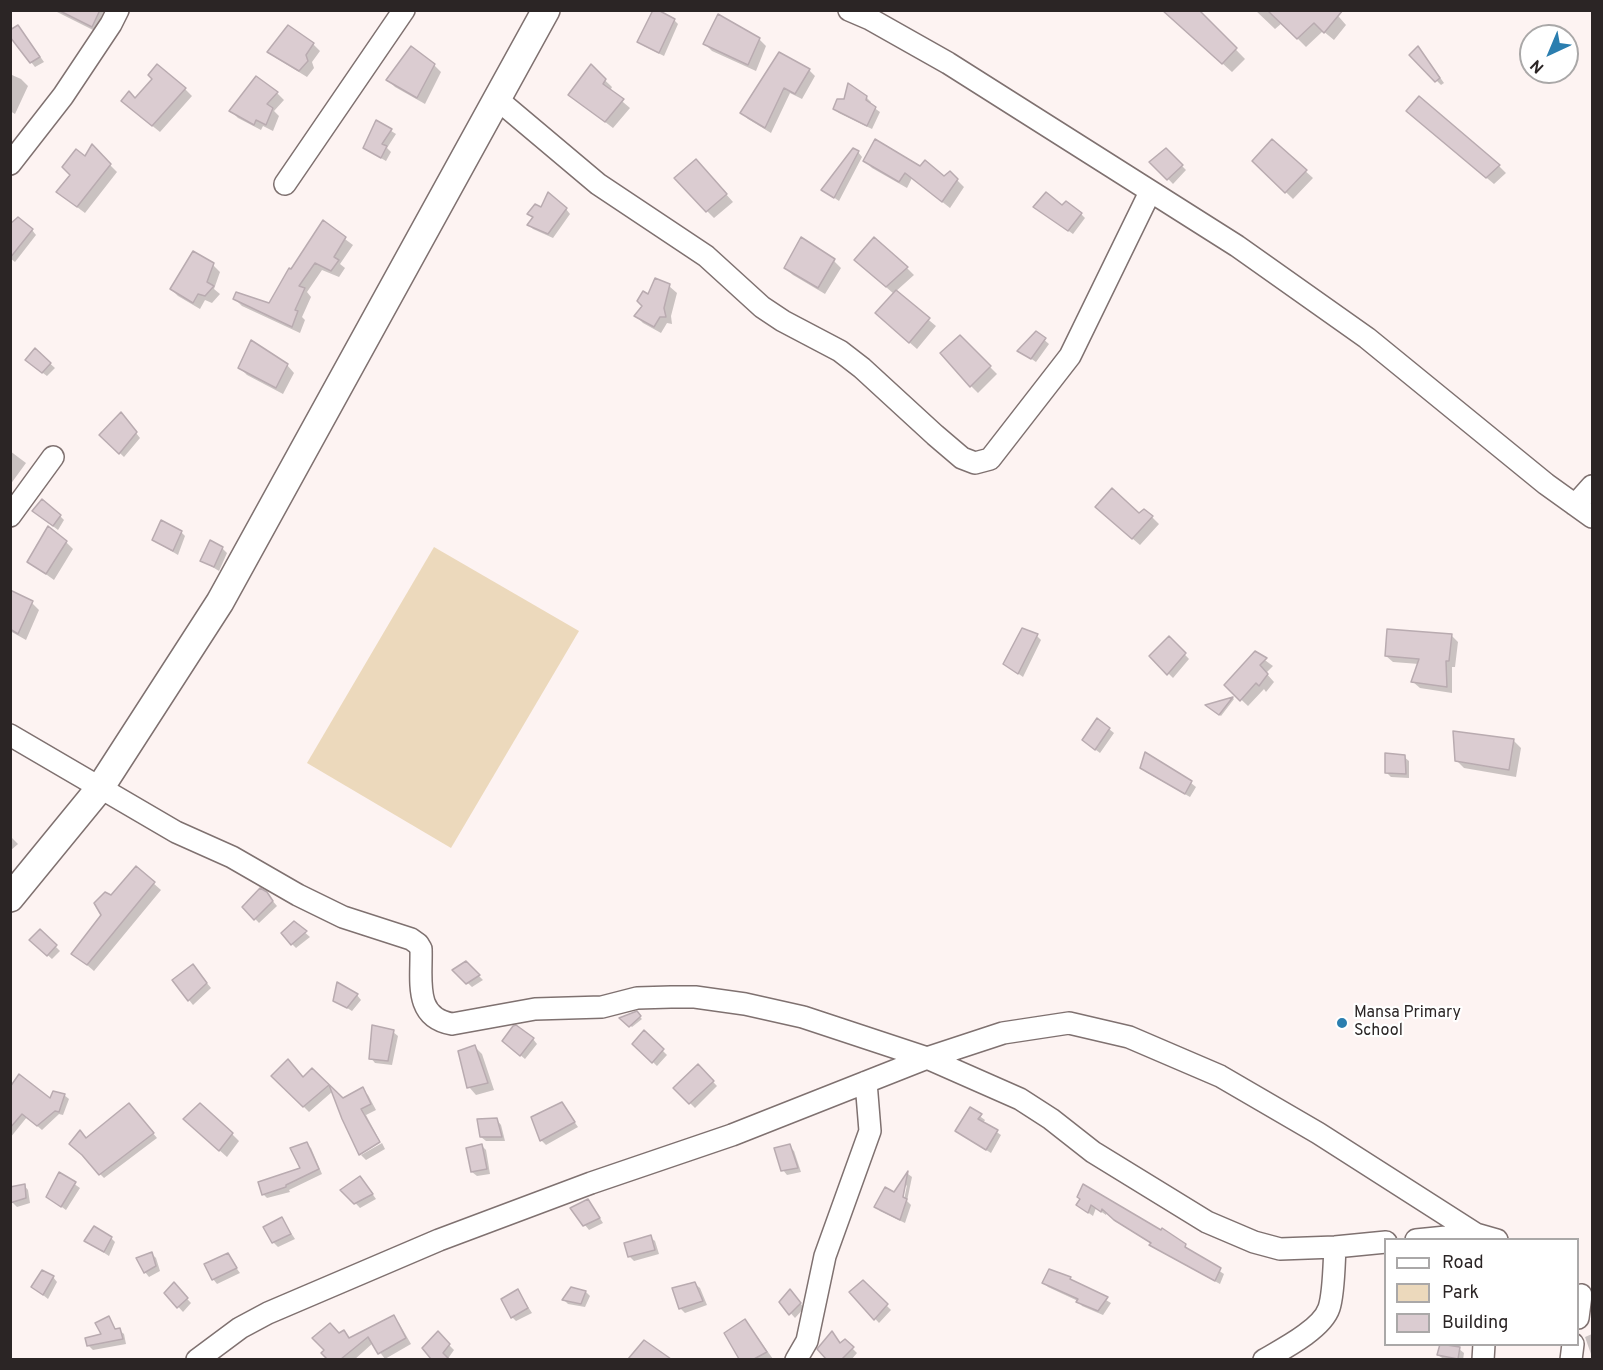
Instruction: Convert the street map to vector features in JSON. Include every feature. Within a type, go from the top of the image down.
[{"type":"main road","points":[[10,898],[100,789],[220,602],[546,10]]},
{"type":"street","points":[[10,164],[63,96],[118,10]]},
{"type":"street","points":[[285,184],[404,10]]},
{"type":"street","points":[[849,10],[870,19],[948,63],[1236,246],[1367,338],[1546,484],[1593,517]]},
{"type":"street","points":[[498,99],[598,184],[706,256],[762,307],[783,321],[840,351],[962,458],[975,463],[990,459],[1070,356],[1150,192]]},
{"type":"street","points":[[10,516],[53,457]]},
{"type":"street","points":[[1575,505],[1593,486]]},
{"type":"street","points":[[10,735],[176,832],[232,857],[298,895],[343,917],[411,939],[421,949],[422,1002],[428,1012],[441,1022],[465,1023],[535,1009],[602,1007],[638,998],[695,997],[746,1004],[802,1017],[927,1059],[1020,1099],[1051,1119],[1093,1152],[1207,1222],[1254,1242],[1280,1249],[1384,1242]]},
{"type":"street","points":[[198,1359],[240,1328],[268,1313],[439,1240],[591,1183],[732,1135],[927,1059],[1003,1033],[1069,1023],[1130,1037],[1220,1076],[1491,1238]]},
{"type":"street","points":[[796,1359],[807,1341],[825,1256],[870,1131],[866,1082]]},
{"type":"street","points":[[1264,1359],[1300,1338],[1321,1321],[1329,1308],[1335,1247]]},
{"type":"street","points":[[1579,1314],[1584,1295]]},
{"type":"green space","points":[[434,547],[579,631],[451,848],[307,763]]},
{"type":"building","points":[[58,10],[100,10],[92,27]]},
{"type":"building","points":[[653,10],[658,10],[675,19],[659,53],[637,42]]},
{"type":"building","points":[[1162,10],[1199,10],[1237,48],[1222,64]]},
{"type":"building","points":[[1267,10],[1343,10],[1324,33],[1314,23],[1297,39]]},
{"type":"building","points":[[718,14],[760,38],[748,65],[703,44]]},
{"type":"building","points":[[18,25],[40,57],[30,63],[10,37],[10,30]]},
{"type":"building","points":[[288,25],[314,43],[306,55],[308,61],[299,71],[267,52]]},
{"type":"building","points":[[411,46],[435,64],[417,98],[386,80]]},
{"type":"building","points":[[1418,46],[1440,78],[1435,82],[1409,55]]},
{"type":"building","points":[[779,52],[810,69],[795,94],[784,88],[765,128],[740,113]]},
{"type":"building","points":[[157,64],[186,88],[152,126],[121,101],[129,91],[135,98],[152,79],[148,75]]},
{"type":"building","points":[[591,64],[606,79],[603,84],[624,99],[605,122],[568,95]]},
{"type":"building","points":[[256,76],[278,92],[267,104],[273,108],[266,125],[256,120],[254,125],[229,111]]},
{"type":"building","points":[[848,83],[867,96],[866,100],[876,107],[867,126],[833,109],[837,99],[844,99]]},
{"type":"building","points":[[1419,96],[1500,165],[1486,178],[1406,111]]},
{"type":"building","points":[[376,120],[392,129],[382,144],[387,146],[381,158],[363,148]]},
{"type":"building","points":[[875,139],[920,166],[925,160],[944,176],[950,171],[958,179],[942,202],[905,173],[899,182],[863,161]]},
{"type":"building","points":[[1272,139],[1307,170],[1285,193],[1252,161]]},
{"type":"building","points":[[92,144],[111,164],[77,207],[56,192],[70,175],[62,167],[76,149],[85,156]]},
{"type":"building","points":[[853,148],[859,151],[834,198],[821,190]]},
{"type":"building","points":[[1166,148],[1183,165],[1167,180],[1149,162]]},
{"type":"building","points":[[696,159],[727,194],[706,212],[674,178]]},
{"type":"building","points":[[548,192],[567,208],[548,234],[527,225],[533,217],[527,214],[535,204],[541,207]]},
{"type":"building","points":[[1046,192],[1062,205],[1066,201],[1082,213],[1068,231],[1033,207]]},
{"type":"building","points":[[18,217],[33,229],[10,258],[10,224]]},
{"type":"building","points":[[323,220],[346,237],[334,257],[339,260],[331,271],[315,263],[299,286],[305,288],[295,310],[298,311],[292,327],[233,299],[236,292],[269,303],[289,268],[291,269]]},
{"type":"building","points":[[801,237],[835,259],[818,288],[784,268]]},
{"type":"building","points":[[874,237],[908,267],[886,287],[854,260]]},
{"type":"building","points":[[193,251],[214,263],[207,282],[214,286],[205,296],[198,294],[193,303],[170,289]]},
{"type":"building","points":[[655,278],[670,284],[664,308],[666,317],[660,317],[654,327],[634,316],[642,306],[637,301],[643,291],[648,294]]},
{"type":"building","points":[[896,290],[930,318],[909,343],[875,313]]},
{"type":"building","points":[[1036,331],[1046,338],[1031,359],[1017,351]]},
{"type":"building","points":[[960,335],[991,366],[970,387],[940,353]]},
{"type":"building","points":[[251,340],[288,364],[276,388],[238,368]]},
{"type":"building","points":[[35,348],[51,363],[42,373],[25,360]]},
{"type":"building","points":[[121,412],[137,432],[119,454],[99,435]]},
{"type":"building","points":[[1112,488],[1139,513],[1144,509],[1153,516],[1132,539],[1095,507]]},
{"type":"building","points":[[42,499],[61,515],[53,526],[32,511]]},
{"type":"building","points":[[161,520],[182,531],[173,551],[152,540]]},
{"type":"building","points":[[48,526],[67,541],[46,574],[27,562]]},
{"type":"building","points":[[210,540],[223,547],[214,567],[200,561]]},
{"type":"building","points":[[10,590],[33,601],[18,634],[10,629]]},
{"type":"building","points":[[1022,628],[1038,634],[1018,674],[1003,664]]},
{"type":"building","points":[[1387,629],[1452,634],[1449,661],[1446,661],[1447,687],[1411,682],[1419,659],[1385,656]]},
{"type":"building","points":[[1169,636],[1186,653],[1167,675],[1149,656]]},
{"type":"building","points":[[1255,651],[1267,658],[1260,665],[1268,674],[1259,686],[1256,683],[1240,701],[1224,685]]},
{"type":"building","points":[[1233,697],[1219,715],[1205,705]]},
{"type":"building","points":[[1097,718],[1110,728],[1095,750],[1082,740]]},
{"type":"building","points":[[1453,731],[1514,739],[1509,770],[1455,761]]},
{"type":"building","points":[[1145,752],[1192,781],[1185,794],[1140,768]]},
{"type":"building","points":[[1385,753],[1405,755],[1406,774],[1385,773]]},
{"type":"building","points":[[136,866],[155,882],[87,965],[71,954],[101,915],[94,903],[105,892],[111,895]]},
{"type":"building","points":[[260,888],[267,892],[273,901],[254,920],[242,907]]},
{"type":"building","points":[[294,921],[307,931],[291,945],[281,933]]},
{"type":"building","points":[[40,929],[57,945],[47,956],[29,940]]},
{"type":"building","points":[[466,961],[480,975],[466,984],[452,970]]},
{"type":"building","points":[[193,964],[207,983],[188,1001],[172,980]]},
{"type":"building","points":[[337,982],[358,994],[347,1008],[333,1001]]},
{"type":"building","points":[[637,1011],[641,1016],[629,1027],[619,1018]]},
{"type":"building","points":[[372,1025],[394,1030],[388,1061],[369,1059]]},
{"type":"building","points":[[516,1025],[534,1038],[520,1056],[502,1041]]},
{"type":"building","points":[[644,1030],[664,1049],[652,1063],[632,1044]]},
{"type":"building","points":[[475,1045],[488,1083],[467,1088],[458,1051]]},
{"type":"building","points":[[288,1059],[303,1077],[312,1068],[343,1098],[363,1087],[371,1104],[361,1109],[380,1142],[359,1155],[329,1085],[303,1107],[271,1076]]},
{"type":"building","points":[[698,1064],[714,1081],[689,1104],[673,1088]]},
{"type":"building","points":[[19,1074],[50,1098],[53,1091],[65,1094],[59,1112],[55,1111],[37,1126],[22,1114],[10,1128],[10,1087]]},
{"type":"building","points":[[562,1102],[575,1122],[540,1141],[531,1117]]},
{"type":"building","points":[[129,1103],[154,1133],[99,1175],[69,1144],[80,1130],[86,1138]]},
{"type":"building","points":[[200,1103],[233,1133],[219,1151],[183,1119]]},
{"type":"building","points":[[970,1107],[982,1114],[978,1119],[998,1130],[986,1150],[955,1131]]},
{"type":"building","points":[[497,1118],[502,1137],[480,1137],[477,1119]]},
{"type":"building","points":[[307,1142],[319,1169],[286,1187],[262,1195],[258,1182],[300,1168],[290,1148]]},
{"type":"building","points":[[482,1144],[487,1169],[471,1172],[466,1148]]},
{"type":"building","points":[[790,1144],[798,1168],[781,1171],[774,1148]]},
{"type":"building","points":[[908,1171],[903,1197],[907,1199],[900,1220],[874,1207],[885,1187],[894,1192]]},
{"type":"building","points":[[59,1172],[76,1182],[61,1207],[46,1197]]},
{"type":"building","points":[[360,1176],[373,1194],[354,1204],[340,1190]]},
{"type":"building","points":[[25,1184],[26,1198],[10,1203],[10,1187]]},
{"type":"building","points":[[1083,1184],[1161,1230],[1162,1228],[1186,1244],[1185,1247],[1221,1268],[1215,1281],[1149,1245],[1151,1243],[1114,1220],[1102,1209],[1101,1212],[1091,1205],[1088,1213],[1076,1205],[1080,1199],[1077,1197]]},
{"type":"building","points":[[588,1199],[600,1218],[583,1226],[570,1208]]},
{"type":"building","points":[[282,1217],[291,1234],[272,1243],[263,1227]]},
{"type":"building","points":[[94,1226],[112,1237],[104,1252],[84,1241]]},
{"type":"building","points":[[651,1235],[655,1250],[628,1257],[624,1243]]},
{"type":"building","points":[[152,1252],[156,1266],[144,1273],[136,1258]]},
{"type":"building","points":[[228,1253],[237,1268],[212,1280],[204,1264]]},
{"type":"building","points":[[1049,1269],[1071,1277],[1070,1279],[1108,1297],[1098,1311],[1076,1302],[1078,1299],[1042,1283]]},
{"type":"building","points":[[42,1270],[54,1276],[43,1295],[31,1287]]},
{"type":"building","points":[[863,1280],[888,1304],[874,1320],[849,1292]]},
{"type":"building","points":[[174,1282],[188,1298],[177,1308],[164,1293]]},
{"type":"building","points":[[695,1282],[703,1301],[679,1309],[672,1288]]},
{"type":"building","points":[[571,1287],[586,1291],[581,1304],[562,1300]]},
{"type":"building","points":[[518,1289],[528,1308],[511,1318],[501,1299]]},
{"type":"building","points":[[790,1289],[801,1303],[789,1315],[779,1302]]},
{"type":"building","points":[[394,1315],[406,1338],[378,1354],[368,1337],[341,1359],[327,1359],[321,1353],[324,1350],[312,1338],[330,1323],[339,1333],[344,1330],[349,1338]]},
{"type":"building","points":[[109,1316],[115,1329],[120,1328],[123,1339],[87,1346],[85,1338],[101,1334],[95,1323]]},
{"type":"building","points":[[745,1319],[767,1352],[754,1359],[739,1359],[724,1333]]},
{"type":"building","points":[[438,1331],[450,1344],[443,1353],[449,1359],[431,1359],[422,1348]]},
{"type":"building","points":[[832,1331],[840,1343],[845,1339],[854,1347],[842,1359],[826,1359],[817,1349]]},
{"type":"building","points":[[644,1340],[671,1359],[628,1359]]},
{"type":"building","points":[[1439,1346],[1460,1347],[1458,1359],[1437,1355]]},
{"type":"place","name":"Mansa Primary School","points":[[1342,1023]]}]
